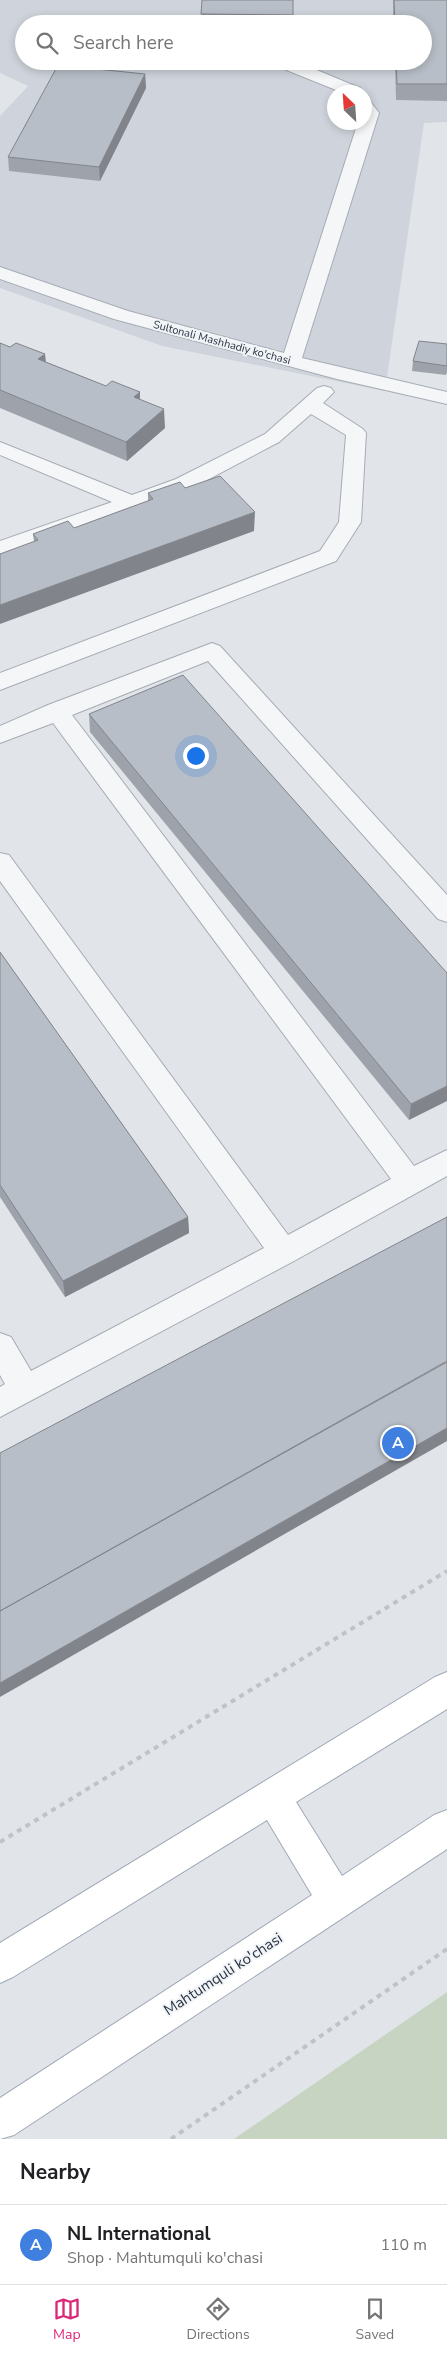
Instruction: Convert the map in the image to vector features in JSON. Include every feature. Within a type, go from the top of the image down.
[{"type":"main road","points":[[0,1964],[447,1688]]},
{"type":"main road","points":[[272,1796],[336,1900]]},
{"type":"main road","name":"Mahtumquli ko'chasi","points":[[0,2121],[447,1828]]},
{"type":"street","points":[[301,70],[337,85]]},
{"type":"street","points":[[291,361],[365,130]]},
{"type":"street","name":"Sultonali Mashhadiy ko'chasi","points":[[0,273],[121,315],[344,375],[447,398]]},
{"type":"street","points":[[0,549],[183,484],[272,438],[344,375]]},
{"type":"street","points":[[0,682],[328,556],[350,522],[356,433],[310,404]]},
{"type":"street","points":[[0,448],[132,502]]},
{"type":"street","points":[[0,735],[56,711],[212,651],[447,912]]},
{"type":"street","points":[[56,711],[410,1182]]},
{"type":"street","points":[[0,862],[284,1252]]},
{"type":"street","points":[[0,1347],[12,1396],[284,1252],[447,1162]]},
{"type":"path","points":[[0,1842],[447,1570]]},
{"type":"path","points":[[171,2139],[447,1950]]},
{"type":"shaded area","points":[[0,0],[447,0],[447,122],[424,123],[385,391],[162,346],[0,288],[0,116],[28,86],[0,73]]},
{"type":"green space","points":[[447,1992],[447,2139],[234,2139]]},
{"type":"building","points":[[202,0],[293,0],[293,15],[201,14]]},
{"type":"building","points":[[394,0],[447,0],[447,84],[397,84],[396,70],[432,70],[432,15],[395,15]]},
{"type":"building","points":[[55,70],[106,70],[145,74],[99,167],[8,157]]},
{"type":"building","points":[[419,341],[447,344],[447,366],[413,361]]},
{"type":"building","points":[[0,343],[10,347],[16,343],[45,354],[38,359],[106,386],[112,381],[140,392],[134,397],[164,409],[126,442],[0,390]]},
{"type":"building","points":[[220,476],[255,512],[0,605],[0,554],[38,540],[33,534],[68,521],[74,528],[153,499],[148,493],[180,482],[185,488]]},
{"type":"building","points":[[183,675],[447,973],[447,1086],[411,1104],[89,714]]},
{"type":"building","points":[[0,952],[188,1217],[63,1281],[0,1185]]},
{"type":"building","points":[[447,1217],[447,1361],[0,1611],[0,1453]]},
{"type":"building","points":[[447,1362],[447,1428],[0,1683],[0,1611]]},
{"type":"place","name":"NL International","points":[[398,1443]]}]
